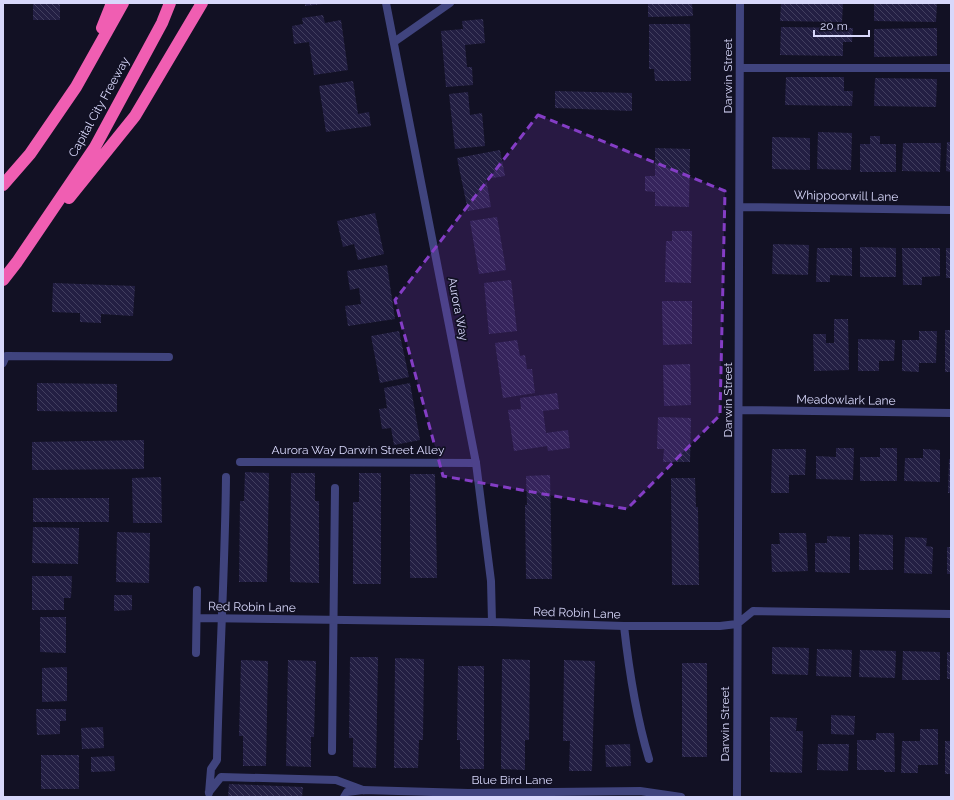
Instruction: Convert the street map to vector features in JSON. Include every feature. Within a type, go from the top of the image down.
[{"type":"highway","points":[[76,87],[112,3]]},
{"type":"highway","points":[[3,185],[30,154],[76,87],[123,3]]},
{"type":"highway","name":"Capital City Freeway","points":[[3,280],[17,262],[95,147],[162,23],[170,3]]},
{"type":"highway","points":[[17,262],[135,116],[202,3]]},
{"type":"street","name":"Aurora Way","points":[[386,3],[476,463],[491,581],[492,622]]},
{"type":"street","points":[[394,42],[450,3]]},
{"type":"street","name":"Darwin Street","points":[[737,797],[737,624],[740,410],[740,3]]},
{"type":"street","points":[[740,68],[951,68]]},
{"type":"street","name":"Whippoorwill Lane","points":[[740,207],[951,210]]},
{"type":"street","points":[[3,363],[6,356],[169,358]]},
{"type":"street","name":"Meadowlark Lane","points":[[740,410],[951,413]]},
{"type":"street","name":"Aurora Way Darwin Street Alley","points":[[240,462],[476,463]]},
{"type":"street","points":[[209,795],[212,768],[217,760],[220,645],[223,618],[226,477]]},
{"type":"street","points":[[332,751],[335,488]]},
{"type":"street","points":[[196,653],[197,590]]},
{"type":"street","points":[[737,624],[753,611],[951,614]]},
{"type":"street","name":"Red Robin Lane","points":[[197,618],[492,622],[624,626],[720,626],[737,624]]},
{"type":"street","points":[[624,626],[641,734],[649,759]]},
{"type":"street","points":[[209,795],[222,777],[336,780],[363,790]]},
{"type":"street","name":"Blue Bird Lane","points":[[344,797],[347,792],[363,790],[468,795],[640,791],[676,796]]},
{"type":"highlighted area","points":[[538,115],[725,191],[720,415],[627,509],[443,476],[395,300]]},
{"type":"building","points":[[33,3],[60,3],[60,20],[33,20]]},
{"type":"building","points":[[305,3],[323,3],[323,4],[305,6]]},
{"type":"building","points":[[648,3],[692,3],[693,16],[648,17]]},
{"type":"building","points":[[781,3],[843,3],[842,22],[780,21]]},
{"type":"building","points":[[874,3],[937,3],[936,22],[874,21]]},
{"type":"building","points":[[323,15],[325,23],[341,20],[348,70],[314,75],[309,42],[294,44],[292,26],[303,24],[302,18]]},
{"type":"building","points":[[483,19],[485,43],[465,45],[467,67],[472,67],[473,85],[446,87],[441,31],[463,29],[462,21]]},
{"type":"building","points":[[649,24],[690,24],[691,81],[655,81],[654,69],[649,69]]},
{"type":"building","points":[[781,27],[853,28],[852,42],[843,42],[843,56],[780,55]]},
{"type":"building","points":[[937,28],[937,56],[874,57],[874,29]]},
{"type":"building","points":[[786,77],[844,77],[844,91],[853,91],[852,106],[785,105]]},
{"type":"building","points":[[875,78],[937,79],[936,107],[874,106]]},
{"type":"building","points":[[353,81],[358,114],[369,112],[371,126],[326,132],[319,86]]},
{"type":"building","points":[[555,91],[632,93],[632,111],[555,108]]},
{"type":"building","points":[[468,92],[470,115],[482,113],[485,146],[455,149],[449,94]]},
{"type":"building","points":[[818,132],[852,133],[851,170],[817,169]]},
{"type":"building","points":[[870,136],[880,136],[880,144],[896,144],[896,172],[860,172],[860,144],[870,144]]},
{"type":"building","points":[[772,137],[810,138],[810,170],[772,169]]},
{"type":"building","points":[[947,142],[951,142],[951,172],[946,171]]},
{"type":"building","points":[[903,143],[941,143],[940,172],[902,171]]},
{"type":"building","points":[[655,148],[690,149],[689,207],[655,206],[655,192],[645,191],[645,176],[655,176]]},
{"type":"building","points":[[500,150],[505,176],[486,179],[491,207],[468,211],[457,158]]},
{"type":"building","points":[[375,213],[384,254],[358,260],[354,244],[343,247],[337,221]]},
{"type":"building","points":[[497,217],[506,270],[479,274],[470,221]]},
{"type":"building","points":[[672,231],[692,231],[691,283],[665,282],[666,241],[672,241]]},
{"type":"building","points":[[773,244],[809,245],[808,275],[772,274]]},
{"type":"building","points":[[860,247],[896,248],[896,277],[860,277]]},
{"type":"building","points":[[817,248],[852,248],[852,276],[830,275],[830,282],[816,282]]},
{"type":"building","points":[[902,248],[940,248],[940,276],[922,277],[922,285],[903,285]]},
{"type":"building","points":[[946,248],[951,248],[951,278],[946,278]]},
{"type":"building","points":[[387,265],[395,319],[348,326],[345,306],[361,304],[359,288],[350,290],[347,271]]},
{"type":"building","points":[[511,280],[517,331],[489,334],[484,283]]},
{"type":"building","points":[[53,283],[135,286],[133,316],[101,314],[101,323],[80,322],[80,313],[52,312]]},
{"type":"building","points":[[662,301],[692,301],[692,344],[663,345]]},
{"type":"building","points":[[834,319],[848,319],[849,370],[814,371],[813,334],[826,334],[826,343],[834,343]]},
{"type":"building","points":[[945,330],[951,330],[951,372],[945,372]]},
{"type":"building","points":[[399,331],[409,377],[380,383],[371,336]]},
{"type":"building","points":[[919,331],[937,331],[936,363],[919,363],[919,372],[902,371],[902,340],[919,340]]},
{"type":"building","points":[[858,339],[895,340],[894,361],[879,361],[879,371],[858,371]]},
{"type":"building","points":[[517,340],[520,356],[525,355],[527,369],[532,369],[535,393],[503,398],[495,343]]},
{"type":"building","points":[[690,364],[691,405],[664,406],[663,365]]},
{"type":"building","points":[[37,383],[117,384],[117,412],[37,411]]},
{"type":"building","points":[[410,383],[420,440],[394,445],[391,428],[382,429],[379,409],[387,408],[384,388]]},
{"type":"building","points":[[557,393],[559,409],[543,411],[546,433],[568,430],[570,448],[548,451],[547,446],[514,451],[508,410],[521,409],[520,398]]},
{"type":"building","points":[[658,417],[691,418],[690,462],[663,462],[664,449],[657,449]]},
{"type":"building","points":[[144,440],[144,469],[32,470],[32,442]]},
{"type":"building","points":[[836,448],[854,448],[853,480],[816,479],[816,456],[836,457]]},
{"type":"building","points":[[880,448],[897,448],[897,481],[860,481],[860,457],[880,457]]},
{"type":"building","points":[[772,449],[806,449],[805,475],[789,475],[789,493],[771,493]]},
{"type":"building","points":[[923,449],[940,450],[940,482],[904,481],[905,458],[923,458]]},
{"type":"building","points":[[949,459],[951,459],[951,493],[948,493]]},
{"type":"building","points":[[245,472],[269,473],[267,582],[239,582],[240,501],[244,501]]},
{"type":"building","points":[[291,473],[315,473],[315,501],[319,501],[319,583],[290,582]]},
{"type":"building","points":[[359,473],[381,473],[381,584],[353,584],[353,502],[359,502]]},
{"type":"building","points":[[410,474],[435,474],[437,578],[410,578]]},
{"type":"building","points":[[550,475],[552,579],[526,579],[526,476]]},
{"type":"building","points":[[161,477],[162,523],[133,523],[132,478]]},
{"type":"building","points":[[671,478],[695,478],[696,507],[698,507],[699,585],[672,585]]},
{"type":"building","points":[[33,498],[109,498],[109,522],[33,522]]},
{"type":"building","points":[[33,527],[79,528],[78,564],[32,563]]},
{"type":"building","points":[[117,532],[150,533],[149,583],[116,582]]},
{"type":"building","points":[[779,533],[806,533],[808,571],[772,572],[771,544],[780,544]]},
{"type":"building","points":[[859,534],[893,535],[893,570],[859,570]]},
{"type":"building","points":[[827,536],[850,537],[850,573],[815,572],[815,543],[827,543]]},
{"type":"building","points":[[905,537],[927,538],[926,546],[933,547],[932,574],[904,573]]},
{"type":"building","points":[[947,547],[951,547],[951,574],[947,574]]},
{"type":"building","points":[[32,576],[72,576],[71,598],[64,598],[64,610],[32,610]]},
{"type":"building","points":[[114,595],[132,595],[132,610],[114,611]]},
{"type":"building","points":[[40,617],[66,617],[66,653],[40,652]]},
{"type":"building","points":[[772,647],[809,648],[808,675],[772,674]]},
{"type":"building","points":[[817,649],[852,650],[851,677],[816,676]]},
{"type":"building","points":[[860,650],[896,651],[895,678],[859,677]]},
{"type":"building","points":[[903,651],[940,652],[940,680],[902,680]]},
{"type":"building","points":[[947,652],[951,652],[951,679],[947,679]]},
{"type":"building","points":[[350,657],[378,657],[376,768],[353,767],[353,738],[349,738]]},
{"type":"building","points":[[395,658],[424,659],[423,740],[419,740],[418,768],[394,768]]},
{"type":"building","points":[[502,659],[530,660],[529,740],[525,740],[525,770],[501,769]]},
{"type":"building","points":[[241,660],[268,661],[266,766],[243,766],[243,736],[239,736]]},
{"type":"building","points":[[288,660],[316,661],[314,737],[311,737],[311,767],[286,766]]},
{"type":"building","points":[[564,660],[595,661],[592,771],[569,771],[570,741],[563,741]]},
{"type":"building","points":[[682,663],[707,663],[707,757],[682,757]]},
{"type":"building","points":[[458,666],[484,666],[484,769],[460,769],[460,740],[457,740]]},
{"type":"building","points":[[67,667],[67,701],[42,702],[42,668]]},
{"type":"building","points":[[36,709],[66,709],[66,721],[60,721],[60,734],[37,735]]},
{"type":"building","points":[[831,715],[855,716],[854,735],[831,734]]},
{"type":"building","points":[[770,717],[797,718],[796,731],[803,731],[802,773],[770,772]]},
{"type":"building","points":[[103,727],[104,748],[82,749],[81,728]]},
{"type":"building","points":[[920,729],[938,729],[938,765],[918,765],[918,773],[901,773],[902,741],[920,741]]},
{"type":"building","points":[[876,733],[894,733],[895,772],[884,772],[884,770],[857,770],[857,740],[876,740]]},
{"type":"building","points":[[945,741],[951,741],[951,774],[945,774]]},
{"type":"building","points":[[630,744],[631,766],[606,767],[605,745]]},
{"type":"building","points":[[818,744],[849,744],[848,771],[817,770]]},
{"type":"building","points":[[41,755],[79,755],[79,789],[41,789]]},
{"type":"building","points":[[114,756],[115,771],[91,772],[91,757]]},
{"type":"building","points":[[229,784],[303,787],[302,797],[228,797]]}]
